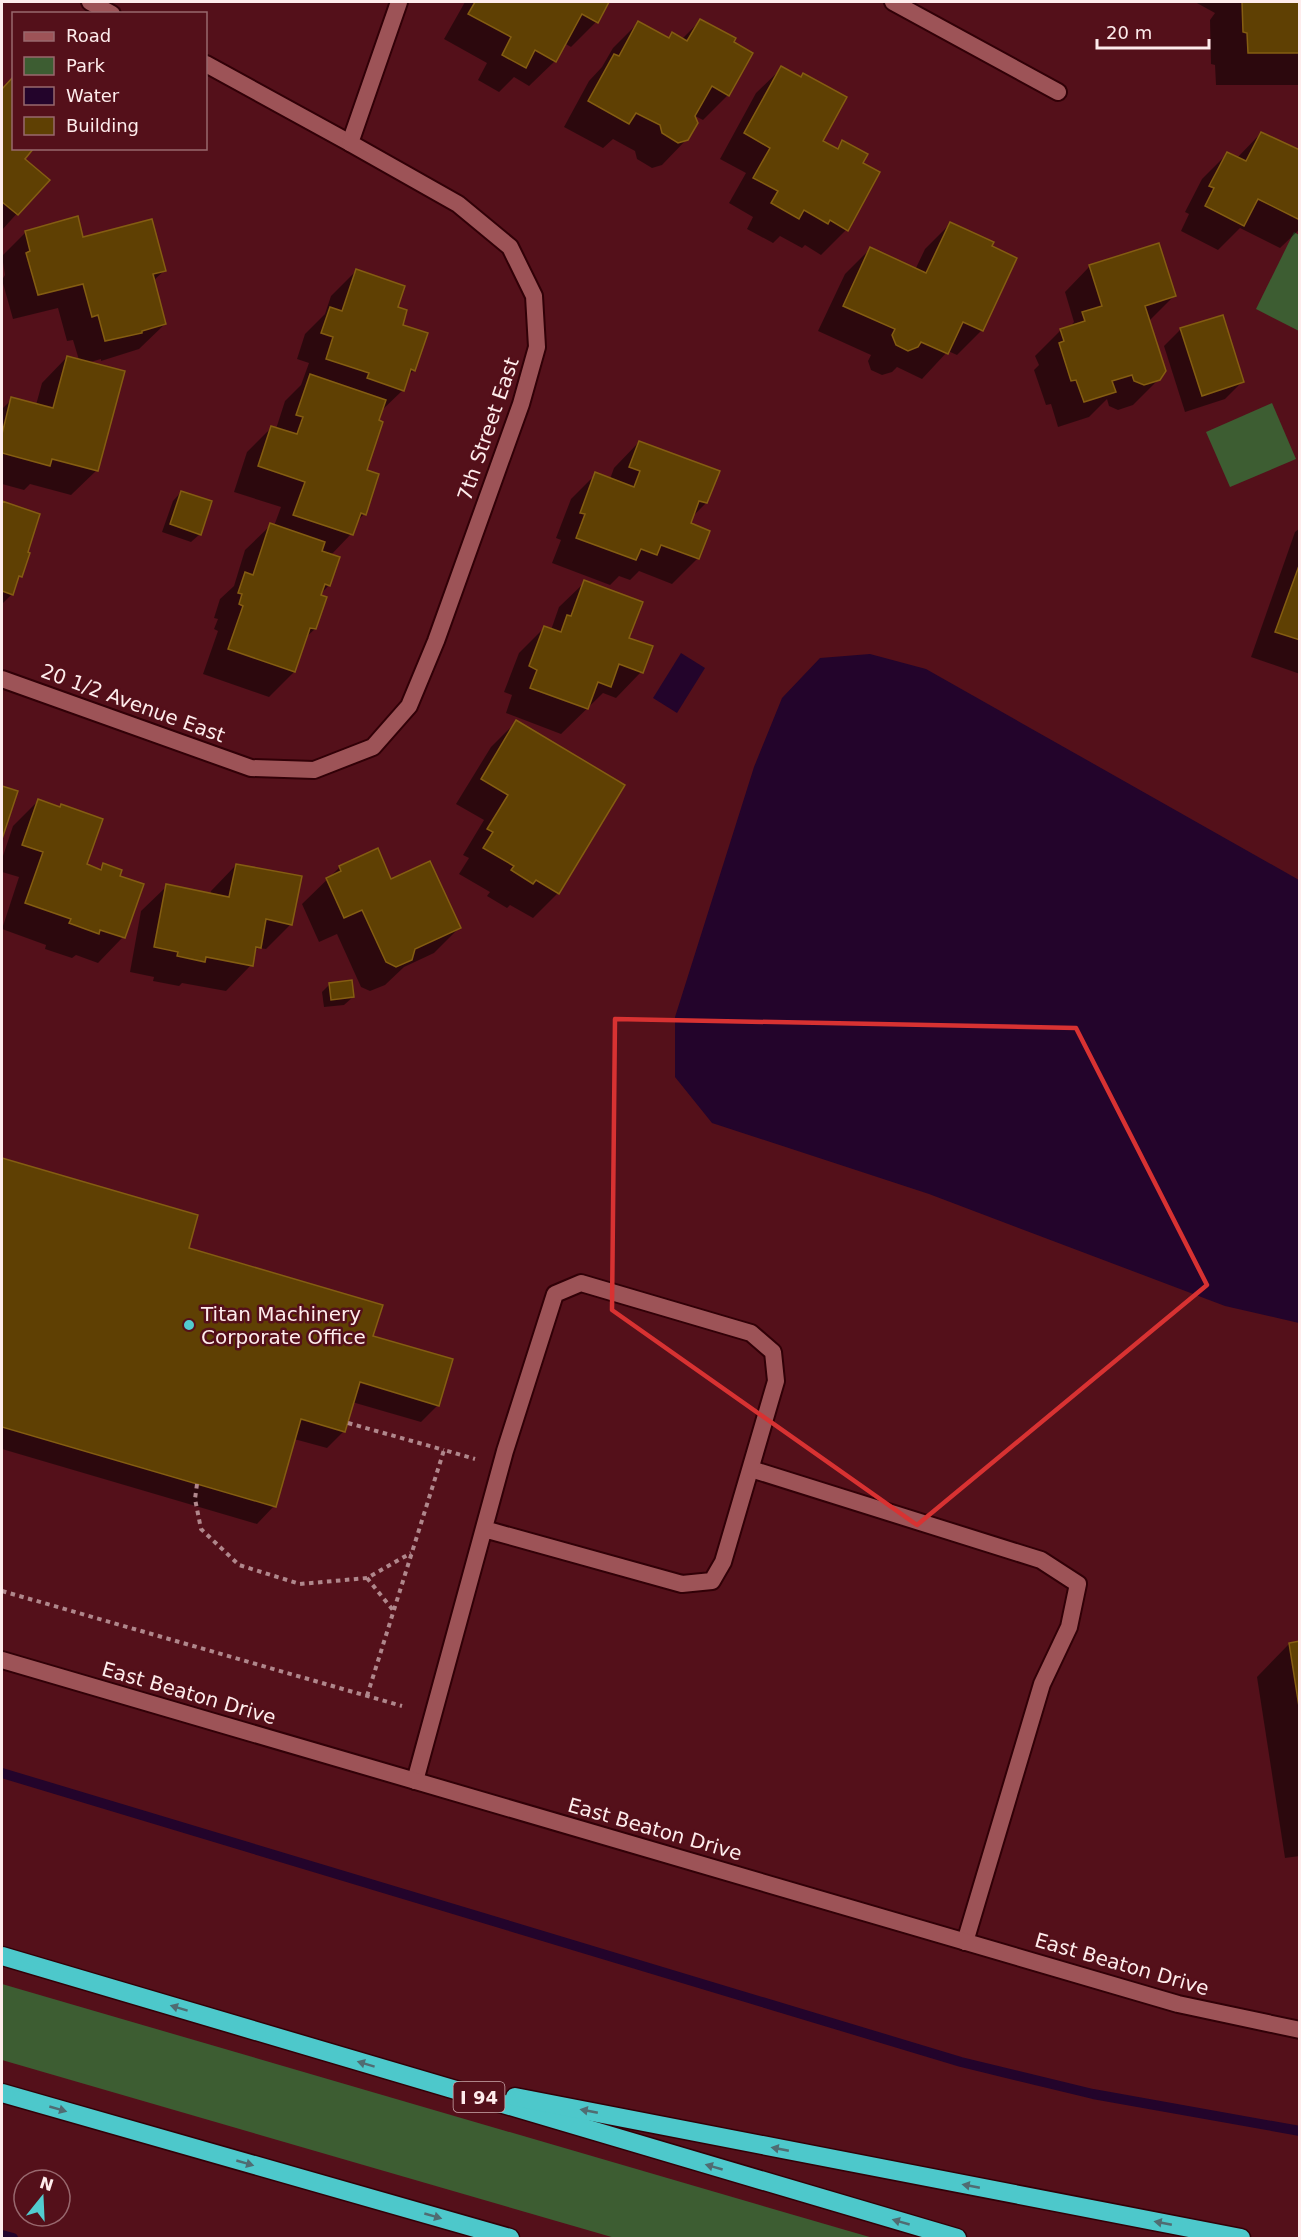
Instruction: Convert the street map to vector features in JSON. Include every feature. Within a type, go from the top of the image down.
[{"type":"highway","name":"I 94","points":[[2,1956],[957,2238]]},
{"type":"highway","points":[[408,2076],[1241,2238]]},
{"type":"highway","points":[[2,2093],[503,2237]]},
{"type":"street","points":[[90,2],[108,12]]},
{"type":"street","points":[[350,143],[399,2]]},
{"type":"street","points":[[893,2],[1058,92]]},
{"type":"street","name":"7th Street East","points":[[207,65],[458,204],[510,247],[534,296],[537,347],[521,404],[436,641],[409,706],[373,747],[314,770],[251,768]]},
{"type":"street","name":"20 1/2 Avenue East","points":[[2,679],[251,768]]},
{"type":"street","points":[[415,1781],[501,1466],[555,1294],[582,1283],[751,1333],[773,1352],[777,1381],[723,1562],[712,1581],[682,1584],[484,1529]]},
{"type":"street","points":[[751,1469],[1041,1560],[1078,1584],[1069,1627],[1042,1684],[965,1942]]},
{"type":"street","name":"East Beaton Drive","points":[[2,1660],[1178,2004],[1299,2030]]},
{"type":"path","points":[[348,1422],[501,1466]]},
{"type":"path","points":[[367,1696],[444,1450]]},
{"type":"path","points":[[197,1484],[195,1499],[201,1529],[239,1565],[300,1584],[367,1578],[412,1553]]},
{"type":"path","points":[[367,1578],[394,1611]]},
{"type":"path","points":[[2,1591],[402,1706]]},
{"type":"highlighted area","points":[[615,1019],[1076,1028],[1207,1285],[917,1525],[612,1310]]},
{"type":"green space","points":[[1294,232],[1299,235],[1299,331],[1256,309]]},
{"type":"green space","points":[[1272,403],[1296,459],[1230,487],[1206,432]]},
{"type":"green space","points":[[2,1984],[873,2238],[615,2238],[2,2060]]},
{"type":"water","points":[[681,653],[705,668],[677,713],[653,698]]},
{"type":"water","points":[[870,654],[926,669],[1299,880],[1299,1323],[1225,1306],[929,1194],[712,1123],[675,1077],[675,1017],[754,767],[782,698],[820,658]]},
{"type":"building","points":[[475,2],[609,2],[598,23],[582,14],[556,62],[535,50],[526,68],[502,55],[511,37],[468,14]]},
{"type":"building","points":[[1242,2],[1300,2],[1300,53],[1248,53],[1247,33],[1243,32]]},
{"type":"building","points":[[700,19],[736,38],[734,42],[753,53],[729,96],[712,86],[695,116],[698,123],[688,140],[678,143],[662,133],[660,125],[636,113],[629,124],[588,101],[614,54],[619,56],[638,21],[669,38],[672,32],[687,41]]},
{"type":"building","points":[[781,66],[801,77],[803,73],[847,97],[823,141],[838,149],[842,140],[868,154],[863,163],[880,172],[848,231],[830,220],[828,224],[804,210],[799,219],[771,203],[778,191],[753,178],[770,148],[744,133]]},
{"type":"building","points":[[12,78],[12,150],[32,150],[25,159],[50,180],[18,215],[2,202],[2,89]]},
{"type":"building","points":[[1261,132],[1300,150],[1300,220],[1258,199],[1244,226],[1205,206],[1214,188],[1209,186],[1227,152],[1246,161]]},
{"type":"building","points":[[78,216],[83,237],[152,219],[166,271],[153,274],[166,324],[142,331],[142,333],[105,341],[98,315],[92,317],[83,284],[38,295],[26,253],[30,251],[25,231]]},
{"type":"building","points":[[950,222],[994,242],[992,246],[1017,258],[983,331],[963,322],[948,354],[921,342],[918,347],[908,351],[896,345],[892,335],[895,329],[843,306],[870,247],[926,273]]},
{"type":"building","points":[[1159,243],[1176,296],[1145,306],[1166,371],[1160,380],[1144,385],[1134,381],[1132,375],[1112,381],[1116,392],[1084,402],[1076,380],[1071,381],[1059,343],[1064,341],[1060,329],[1085,321],[1082,312],[1102,306],[1089,265]]},
{"type":"building","points":[[356,269],[405,286],[398,307],[407,310],[403,325],[428,333],[415,371],[411,369],[404,391],[367,378],[369,373],[326,359],[333,337],[321,333],[330,307],[342,311]]},
{"type":"building","points":[[1223,315],[1244,382],[1202,396],[1180,328]]},
{"type":"building","points":[[67,356],[125,371],[98,471],[52,459],[50,466],[2,453],[2,434],[11,397],[53,408]]},
{"type":"building","points":[[310,374],[386,400],[379,420],[383,422],[367,470],[379,474],[366,515],[361,513],[353,535],[293,515],[305,482],[258,466],[271,426],[297,434],[303,417],[296,415]]},
{"type":"building","points":[[639,441],[720,471],[707,503],[699,501],[691,523],[710,531],[699,559],[661,545],[657,555],[641,549],[636,560],[576,538],[585,514],[580,513],[595,472],[634,487],[640,471],[629,467]]},
{"type":"building","points":[[181,491],[212,501],[201,535],[170,524]]},
{"type":"building","points":[[2,501],[40,514],[22,577],[19,576],[13,595],[2,591]]},
{"type":"building","points":[[270,523],[325,542],[322,551],[340,557],[330,586],[325,584],[321,595],[327,597],[316,629],[310,628],[295,672],[228,649],[243,606],[239,604],[242,594],[238,593],[245,572],[253,575]]},
{"type":"building","points":[[1300,563],[1300,640],[1275,632]]},
{"type":"building","points":[[584,580],[643,602],[629,638],[653,646],[643,673],[619,664],[611,687],[598,682],[588,709],[530,688],[537,670],[529,666],[544,626],[561,632],[567,615],[571,616]]},
{"type":"building","points":[[516,720],[625,785],[559,894],[536,880],[533,884],[511,870],[514,866],[483,848],[493,832],[487,829],[508,795],[481,779]]},
{"type":"building","points":[[2,786],[18,791],[2,839]]},
{"type":"building","points":[[38,799],[60,807],[61,804],[103,819],[87,864],[101,870],[103,863],[122,870],[120,876],[144,884],[125,938],[100,930],[99,934],[69,923],[71,919],[25,903],[43,852],[22,845]]},
{"type":"building","points":[[378,848],[391,879],[430,861],[461,928],[415,949],[412,960],[396,967],[386,962],[362,910],[344,918],[326,878],[341,871],[339,866]]},
{"type":"building","points":[[236,864],[302,876],[292,925],[266,919],[261,948],[256,947],[253,966],[206,957],[205,962],[177,956],[178,952],[154,947],[166,884],[229,897]]},
{"type":"building","points":[[352,980],[354,997],[331,1000],[329,983]]},
{"type":"building","name":"Titan Machinery Corporate Office","points":[[2,1158],[198,1215],[189,1248],[383,1305],[373,1336],[453,1359],[439,1406],[360,1382],[345,1432],[301,1419],[276,1507],[2,1427]]},
{"type":"building","points":[[1300,1641],[1300,1713],[1289,1643]]},
{"type":"waterway","points":[[2,1773],[961,2062],[1093,2094],[1300,2131]]},
{"type":"waterway","points":[[2,2235],[13,2238]]},
{"type":"place","name":"Titan Machinery Corporate Office","points":[[189,1325]]}]
